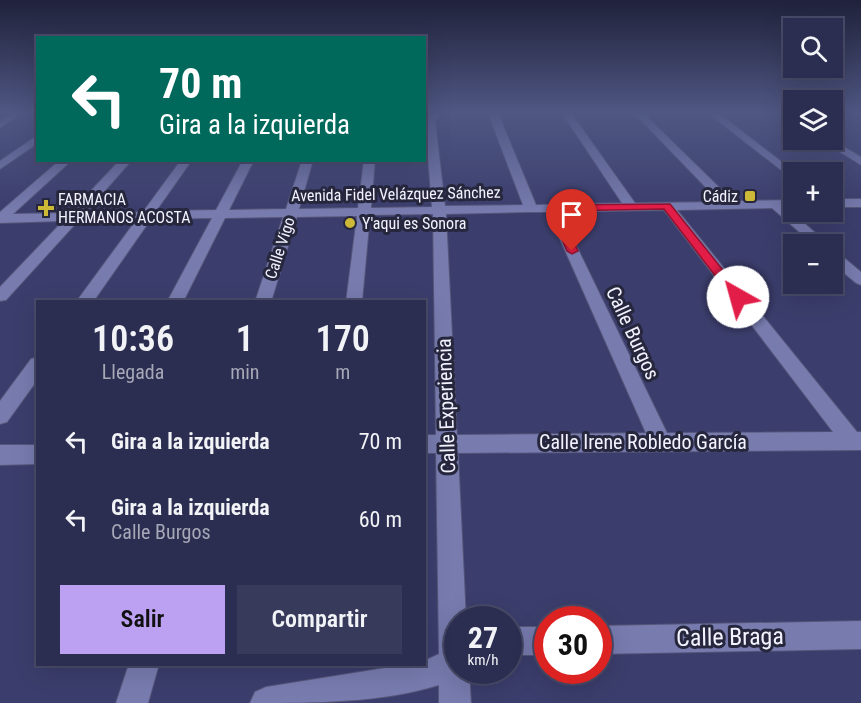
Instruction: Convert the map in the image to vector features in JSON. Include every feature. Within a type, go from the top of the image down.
[{"type":"street","points":[[0,166],[27,146]]},
{"type":"street","name":"Calle Experiencia","points":[[433,146],[439,210],[436,443],[451,606]]},
{"type":"street","points":[[506,146],[531,209]]},
{"type":"street","points":[[589,146],[631,207]]},
{"type":"street","points":[[671,146],[730,205]]},
{"type":"street","points":[[754,146],[783,168]]},
{"type":"street","points":[[842,150],[861,162]]},
{"type":"street","points":[[0,218],[65,162]]},
{"type":"street","points":[[0,296],[125,162]]},
{"type":"street","points":[[85,300],[186,162]]},
{"type":"street","points":[[176,300],[248,162]]},
{"type":"street","name":"Calle Vigo","points":[[263,300],[308,162]]},
{"type":"street","points":[[354,300],[370,162]]},
{"type":"street","points":[[843,203],[861,203]]},
{"type":"street","points":[[775,204],[809,234]]},
{"type":"street","name":"Avenida Fidel Velázquez Sánchez","points":[[0,218],[783,204]]},
{"type":"street","points":[[667,206],[856,441]]},
{"type":"street","name":"Calle Burgos","points":[[552,208],[661,442]]},
{"type":"street","points":[[843,264],[861,280]]},
{"type":"street","points":[[0,416],[36,367]]},
{"type":"street","name":"Calle Irene Robledo García","points":[[436,443],[856,441]]},
{"type":"street","points":[[0,455],[36,454]]},
{"type":"street","name":"Calle Braga","points":[[612,640],[861,635]]},
{"type":"street","points":[[132,703],[143,666]]},
{"type":"street","points":[[266,703],[420,678],[444,667]]},
{"type":"street","name":"Calle Experiencia","points":[[455,684],[455,703]]},
{"type":"place","name":"Cádiz","points":[[750,196]]},
{"type":"place","name":"FARMACIA HERMANOS ACOSTA","points":[[46,208]]},
{"type":"place","name":"Y'aqui es Sonora","points":[[350,223]]},
{"type":"route","points":[[572,251],[552,208],[667,206],[738,297]]}]
